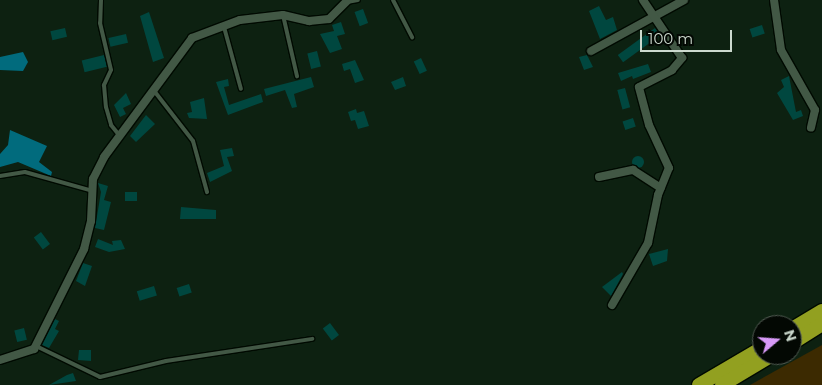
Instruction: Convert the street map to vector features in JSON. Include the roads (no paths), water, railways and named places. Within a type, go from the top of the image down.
[{"type":"highway","points":[[802,324],[822,311]]},
{"type":"highway","points":[[802,337],[822,324]]},
{"type":"highway","points":[[699,385],[752,354]]},
{"type":"highway","points":[[722,385],[755,365]]},
{"type":"street","points":[[612,305],[648,243],[660,188],[669,168],[649,125],[639,87],[672,70],[682,58],[643,0]]},
{"type":"street","points":[[591,51],[652,15],[684,0]]},
{"type":"street","points":[[774,0],[781,50],[815,110],[811,128]]},
{"type":"street","points":[[0,360],[36,346],[84,249],[93,191],[93,179],[120,136],[155,92],[192,38],[223,24],[283,14],[309,21],[329,18],[347,1]]},
{"type":"street","points":[[599,177],[632,170],[660,188]]},
{"type":"lane","points":[[101,0],[100,23],[111,70],[104,85],[106,107],[111,125],[120,136]]},
{"type":"lane","points":[[347,1],[358,0]]},
{"type":"lane","points":[[393,0],[412,37]]},
{"type":"lane","points":[[283,14],[297,76]]},
{"type":"lane","points":[[223,24],[241,89]]},
{"type":"lane","points":[[155,92],[193,141],[207,192]]},
{"type":"lane","points":[[0,176],[26,172],[93,191]]},
{"type":"lane","points":[[36,346],[100,377],[166,361],[312,338]]},
{"type":"water","points":[[23,52],[28,62],[23,71],[0,70],[0,57]]},
{"type":"water","points":[[10,130],[47,146],[39,162],[52,172],[51,176],[18,162],[0,167],[0,154],[8,145]]}]
